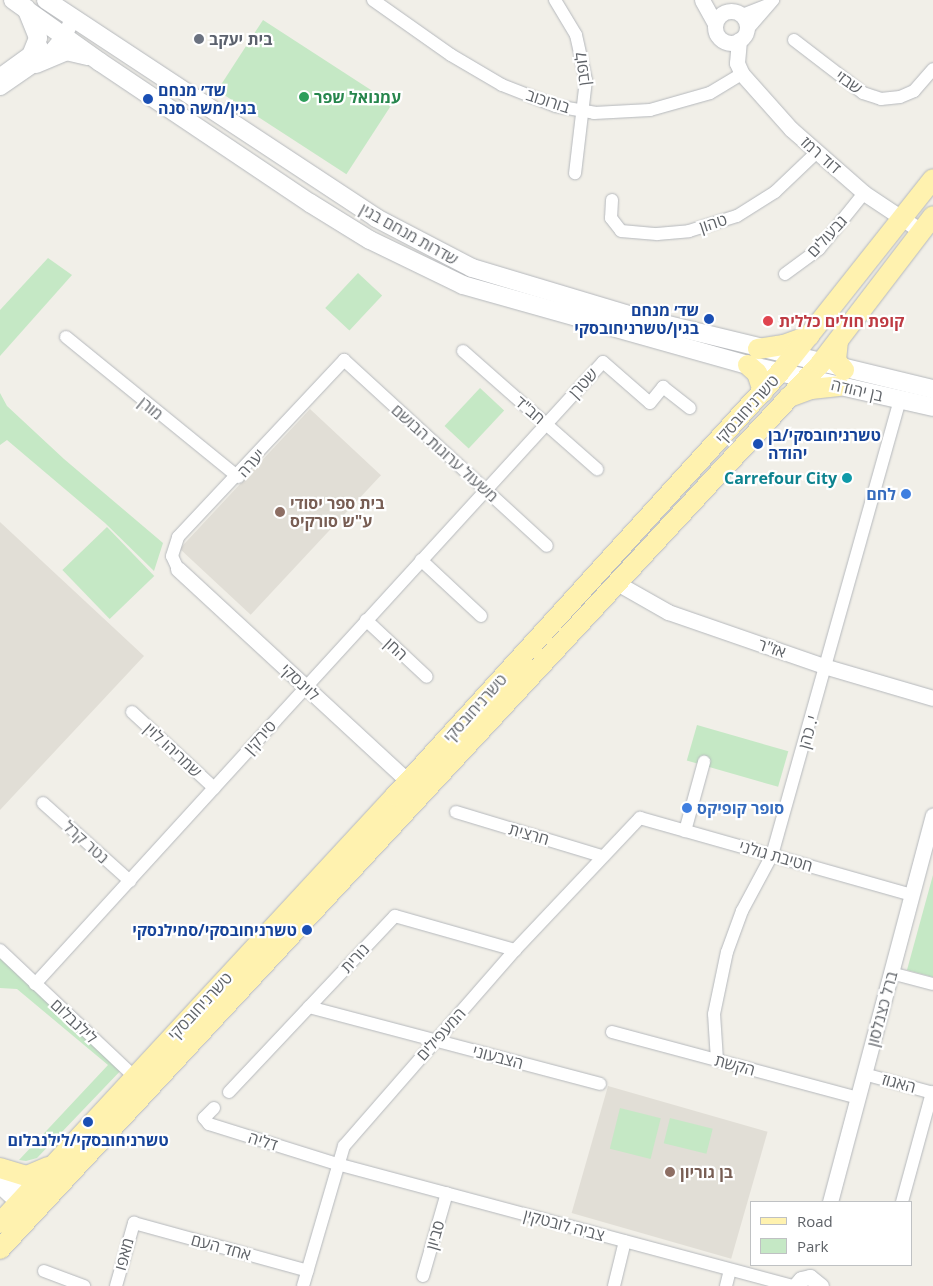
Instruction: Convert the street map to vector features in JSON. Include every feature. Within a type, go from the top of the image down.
[{"type":"main road","name":"שדרות מנחם בגין","points":[[46,0],[376,218],[472,268],[548,294],[753,357]]},
{"type":"main road","name":"שדרות מנחם בגין","points":[[19,4],[96,59],[310,203],[370,240],[463,285],[786,365]]},
{"type":"main road","points":[[19,4],[38,38],[34,59],[66,51],[96,59]]},
{"type":"main road","name":"טשרניחובסקי","points":[[416,788],[786,365],[814,332],[933,179]]},
{"type":"main road","name":"טשרניחובסקי","points":[[0,1223],[26,1203],[142,1083],[416,788],[617,583],[813,371],[927,223]]},
{"type":"main road","points":[[763,392],[753,357],[792,343],[814,332]]},
{"type":"main road","points":[[787,398],[841,378],[836,361],[838,341]]},
{"type":"main road","name":"בן יהודה","points":[[786,365],[841,378],[900,400],[933,407]]},
{"type":"main road","name":"בן יהודה","points":[[841,378],[933,389]]},
{"type":"main road","name":"טשרניחובסקי","points":[[0,1249],[26,1203],[54,1164],[142,1083]]},
{"type":"main road","points":[[0,1168],[27,1176],[54,1164]]},
{"type":"street","name":"בורוכוב","points":[[373,0],[451,55],[502,85],[556,106],[584,112],[621,112],[676,105],[710,93],[740,68]]},
{"type":"street","name":"לופבן","points":[[555,0],[576,35],[583,56],[586,80],[584,112],[575,173]]},
{"type":"street","points":[[702,0],[720,17],[742,15],[771,3]]},
{"type":"street","points":[[707,0],[720,17]]},
{"type":"street","points":[[737,37],[771,3]]},
{"type":"street","points":[[740,68],[737,37],[742,15]]},
{"type":"street","points":[[0,88],[34,59],[73,17]]},
{"type":"street","points":[[720,17],[715,32],[737,37]]},
{"type":"street","name":"שבזי","points":[[794,40],[863,93],[881,99],[900,97],[914,91],[933,69]]},
{"type":"street","points":[[0,75],[34,59]]},
{"type":"street","name":"דוד רמז","points":[[740,68],[791,129],[864,193],[902,217],[927,223]]},
{"type":"street","name":"טהון","points":[[612,200],[611,218],[621,232],[657,234],[689,231],[737,216],[775,192],[817,152]]},
{"type":"street","name":"גבעולים","points":[[785,274],[819,249],[864,193]]},
{"type":"street","name":"מורן","points":[[66,337],[238,477]]},
{"type":"street","name":"חב\"ד","points":[[463,351],[597,469]]},
{"type":"street","name":"יערה","points":[[178,569],[172,556],[178,537],[238,477],[344,360]]},
{"type":"street","name":"משעול ערוגות הבושם","points":[[344,360],[547,546]]},
{"type":"street","name":"שטרן","points":[[484,489],[603,362],[650,403],[663,387],[690,408]]},
{"type":"street","name":"י. כהן","points":[[717,1060],[714,1014],[718,984],[742,911],[772,855],[827,666],[900,400]]},
{"type":"street","name":"סירקין","points":[[35,984],[484,489]]},
{"type":"street","points":[[420,560],[482,616]]},
{"type":"street","name":"לוינסקי","points":[[178,569],[416,788]]},
{"type":"street","name":"אז\"ר","points":[[617,583],[668,612],[827,666],[933,698]]},
{"type":"street","name":"החן","points":[[366,620],[427,677]]},
{"type":"street","name":"שמריהו לוין","points":[[132,712],[214,788]]},
{"type":"street","points":[[685,831],[704,762]]},
{"type":"street","name":"נטר קרל","points":[[43,803],[130,881]]},
{"type":"street","name":"חרצית","points":[[456,812],[602,856]]},
{"type":"street","name":"ברל כצנלסון","points":[[830,1201],[933,815]]},
{"type":"street","name":"חטיבת גולני","points":[[640,818],[912,895]]},
{"type":"street","name":"המעפילים","points":[[304,1286],[337,1164],[344,1146],[515,950],[640,818]]},
{"type":"street","name":"נורית","points":[[229,1092],[396,916],[515,950]]},
{"type":"street","name":"לילנבלום","points":[[0,950],[142,1083]]},
{"type":"street","points":[[891,973],[933,984]]},
{"type":"street","name":"הצבעוני","points":[[309,1007],[600,1084]]},
{"type":"street","name":"הקשת","points":[[612,1032],[858,1098]]},
{"type":"street","name":"האגוז","points":[[864,1074],[932,1093]]},
{"type":"street","points":[[902,1201],[932,1093]]},
{"type":"street","name":"דליה","points":[[214,1108],[204,1118],[209,1124],[337,1164]]},
{"type":"street","name":"צביה לובטקין","points":[[337,1164],[791,1286]]},
{"type":"street","points":[[0,1168],[26,1203]]},
{"type":"street","points":[[0,1186],[26,1203]]},
{"type":"street","name":"סביון","points":[[423,1276],[447,1193]]},
{"type":"street","name":"אחד העם","points":[[134,1223],[308,1270]]},
{"type":"street","name":"מאפו","points":[[116,1286],[134,1223]]},
{"type":"street","points":[[614,1286],[626,1242]]},
{"type":"street","points":[[726,1286],[730,1270]]},
{"type":"street","points":[[44,1271],[84,1286]]},
{"type":"street","points":[[795,1286],[801,1279],[815,1276]]},
{"type":"shaded area","name":"בית ספר יסודי ע\"ש סורקיס","points":[[310,409],[381,475],[251,615],[180,549]]},
{"type":"shaded area","points":[[0,522],[144,656],[0,810]]},
{"type":"shaded area","name":"בן גוריון","points":[[608,1086],[768,1132],[731,1259],[572,1213]]},
{"type":"green space","name":"עמנואל שפר","points":[[263,20],[392,104],[346,174],[217,90]]},
{"type":"green space","points":[[48,258],[72,275],[0,356],[0,310]]},
{"type":"green space","points":[[358,273],[382,296],[349,331],[325,308]]},
{"type":"green space","points":[[480,388],[504,411],[469,449],[445,426]]},
{"type":"green space","points":[[0,393],[7,406],[64,459],[163,543],[154,571],[105,523],[7,440],[0,445]]},
{"type":"green space","points":[[107,527],[154,576],[110,619],[62,570]]},
{"type":"green space","points":[[697,725],[788,751],[778,787],[687,761]]},
{"type":"green space","points":[[933,875],[933,977],[907,970]]},
{"type":"green space","points":[[0,956],[125,1066],[37,1158],[26,1161],[19,1160],[108,1065],[17,989],[0,988]]},
{"type":"green space","points":[[620,1108],[661,1118],[651,1159],[610,1149]]},
{"type":"green space","points":[[670,1118],[713,1129],[706,1154],[664,1143]]},
{"type":"place","name":"בית יעקב","points":[[199,39]]},
{"type":"place","name":"עמנואל שפר","points":[[304,97]]},
{"type":"place","name":"שד׳ מנחם בגין/משה סנה","points":[[148,99]]},
{"type":"place","name":"שד׳ מנחם בגין/טשרניחובסקי","points":[[709,319]]},
{"type":"place","name":"קופת חולים כללית","points":[[768,321]]},
{"type":"place","name":"טשרניחובסקי/בן יהודה","points":[[758,444]]},
{"type":"place","name":"Carrefour City","points":[[847,478]]},
{"type":"place","name":"לחם","points":[[906,494]]},
{"type":"place","name":"בית ספר יסודי ע\"ש סורקיס","points":[[280,512]]},
{"type":"place","name":"סופר קופיקס","points":[[687,808]]},
{"type":"place","name":"טשרניחובסקי/סמילנסקי","points":[[307,930]]},
{"type":"place","name":"טשרניחובסקי/לילנבלום","points":[[88,1122]]},
{"type":"place","name":"בן גוריון","points":[[670,1172]]}]
